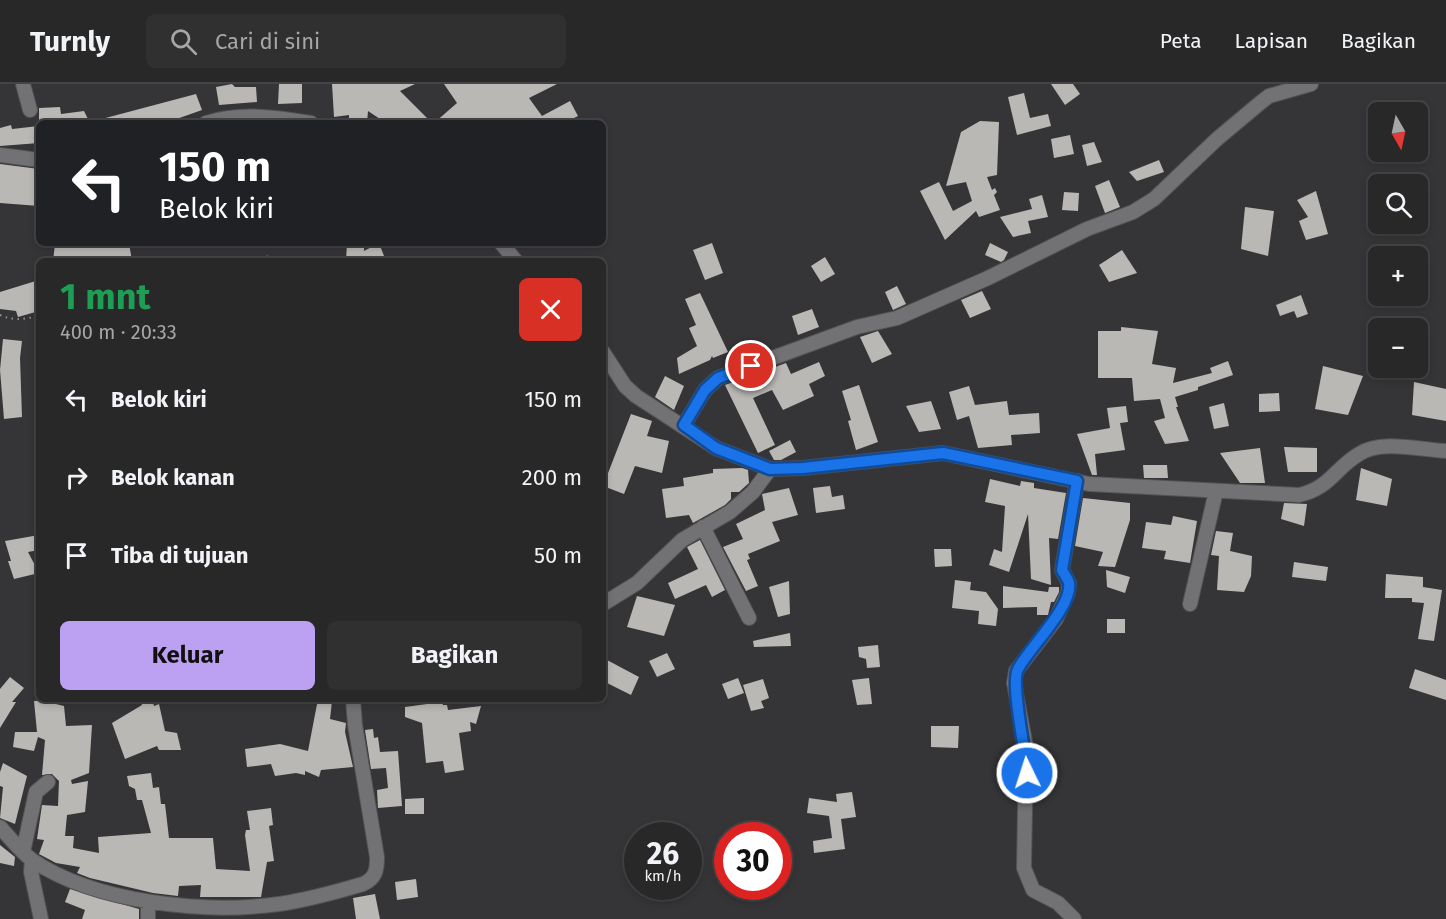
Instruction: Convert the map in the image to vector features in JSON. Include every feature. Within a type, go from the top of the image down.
[{"type":"street","points":[[23,84],[30,110]]},
{"type":"street","points":[[684,425],[705,390],[718,378],[857,327],[897,318],[988,278],[1087,229],[1133,212],[1154,199],[1217,139],[1269,96],[1311,84]]},
{"type":"street","points":[[216,120],[225,117],[292,120]]},
{"type":"street","points":[[0,155],[36,160]]},
{"type":"street","points":[[504,246],[514,258]]},
{"type":"street","points":[[606,357],[625,386],[636,396],[684,425],[716,448],[770,469],[803,468],[943,453],[1077,481],[1299,495],[1315,492],[1327,484],[1358,454],[1371,448],[1446,451]]},
{"type":"street","points":[[606,602],[637,583],[682,540],[743,501],[770,469]]},
{"type":"street","points":[[1074,919],[1058,903],[1034,890],[1024,868],[1026,747],[1014,683],[1016,671],[1056,619],[1068,593],[1069,583],[1062,570],[1077,481]]},
{"type":"street","points":[[1190,604],[1216,491]]},
{"type":"street","points":[[703,527],[749,618]]},
{"type":"street","points":[[0,828],[28,856],[69,880],[106,894],[148,902],[236,908],[280,904],[371,881],[377,870],[377,857],[353,702]]},
{"type":"street","points":[[41,919],[28,856],[36,792],[48,782]]},
{"type":"street","points":[[148,902],[148,919]]},
{"type":"path","points":[[257,258],[271,256],[272,258]]},
{"type":"path","points":[[0,315],[24,320],[36,317]]},
{"type":"building","points":[[232,84],[235,87],[256,87],[257,102],[219,105],[216,87]]},
{"type":"building","points":[[279,84],[302,84],[302,103],[278,104]]},
{"type":"building","points":[[332,84],[415,84],[400,91],[429,120],[382,120],[368,111],[367,120],[349,120],[349,115],[334,117]]},
{"type":"building","points":[[444,84],[557,84],[529,98],[542,116],[570,101],[578,116],[570,120],[437,120],[457,103]]},
{"type":"building","points":[[1051,84],[1073,84],[1080,94],[1065,105]]},
{"type":"building","points":[[1024,93],[1030,118],[1048,114],[1051,126],[1017,135],[1008,97]]},
{"type":"building","points":[[196,94],[202,110],[174,120],[98,120]]},
{"type":"building","points":[[60,107],[61,114],[84,111],[88,120],[39,120],[39,108]]},
{"type":"building","points":[[980,121],[999,122],[997,175],[987,177],[992,190],[995,188],[997,192],[994,195],[1000,210],[979,217],[976,211],[945,240],[920,191],[939,182],[953,211],[972,201],[966,182],[946,186],[961,132]]},
{"type":"building","points":[[11,125],[12,129],[36,126],[36,143],[0,146],[0,128]]},
{"type":"building","points":[[1070,135],[1074,154],[1054,158],[1051,139]]},
{"type":"building","points":[[1094,142],[1102,162],[1087,166],[1082,145]]},
{"type":"building","points":[[1159,160],[1164,172],[1137,181],[1129,172]]},
{"type":"building","points":[[0,164],[36,169],[36,206],[0,203]]},
{"type":"building","points":[[1109,180],[1120,207],[1105,213],[1095,186]]},
{"type":"building","points":[[1316,191],[1328,234],[1306,240],[1299,221],[1308,217],[1297,200]]},
{"type":"building","points":[[1064,192],[1079,193],[1078,211],[1062,210]]},
{"type":"building","points":[[1042,195],[1048,217],[1028,221],[1031,233],[1013,237],[1000,217],[1032,209],[1029,199]]},
{"type":"building","points":[[1245,207],[1274,211],[1268,256],[1241,249]]},
{"type":"building","points":[[712,243],[723,273],[705,280],[693,250]]},
{"type":"building","points":[[990,243],[1008,252],[1004,260],[1001,262],[985,255]]},
{"type":"building","points":[[55,246],[130,246],[132,258],[53,258]]},
{"type":"building","points":[[347,246],[364,246],[364,251],[373,246],[380,246],[384,256],[380,258],[346,258]]},
{"type":"building","points":[[1122,250],[1137,273],[1109,282],[1099,265]]},
{"type":"building","points":[[825,257],[835,274],[821,282],[811,266]]},
{"type":"building","points":[[36,281],[36,312],[18,317],[16,311],[0,309],[0,292]]},
{"type":"building","points":[[897,286],[906,304],[893,310],[885,292]]},
{"type":"building","points":[[982,291],[991,309],[970,318],[961,300]]},
{"type":"building","points":[[700,293],[728,352],[713,358],[712,356],[710,360],[679,374],[677,358],[697,346],[689,328],[696,325],[685,299]]},
{"type":"building","points":[[1301,295],[1308,314],[1297,318],[1294,311],[1280,316],[1276,305]]},
{"type":"building","points":[[812,309],[819,327],[798,335],[792,316]]},
{"type":"building","points":[[1121,327],[1158,331],[1152,364],[1176,368],[1173,383],[1212,373],[1210,368],[1228,361],[1233,375],[1175,397],[1178,407],[1176,407],[1189,441],[1165,444],[1154,421],[1165,418],[1160,399],[1134,401],[1132,378],[1098,378],[1098,331],[1121,331]]},
{"type":"building","points":[[878,331],[892,354],[872,363],[860,337]]},
{"type":"building","points":[[3,339],[22,341],[20,358],[22,417],[4,419],[0,370]]},
{"type":"building","points":[[819,362],[825,376],[809,384],[814,396],[783,410],[772,390],[753,398],[775,445],[758,453],[725,385],[786,363],[791,374]]},
{"type":"building","points":[[1323,366],[1363,376],[1348,415],[1315,409]]},
{"type":"building","points":[[665,376],[684,386],[674,410],[655,397]]},
{"type":"building","points":[[1414,382],[1446,389],[1446,421],[1412,415]]},
{"type":"building","points":[[859,385],[878,442],[856,450],[848,421],[851,420],[842,391]]},
{"type":"building","points":[[969,386],[975,405],[1007,401],[1009,415],[1039,413],[1040,433],[1011,435],[1012,445],[978,448],[969,416],[957,420],[949,392]]},
{"type":"building","points":[[1279,393],[1280,411],[1259,412],[1259,394]]},
{"type":"building","points":[[931,401],[941,429],[919,432],[906,406]]},
{"type":"building","points":[[1224,403],[1229,426],[1214,429],[1209,407]]},
{"type":"building","points":[[1126,406],[1128,422],[1120,423],[1125,450],[1095,454],[1097,475],[1092,475],[1077,434],[1110,428],[1107,408]]},
{"type":"building","points":[[631,414],[652,421],[647,436],[669,441],[662,473],[635,466],[624,494],[606,487],[606,478]]},
{"type":"building","points":[[790,440],[796,452],[781,460],[774,460],[769,451]]},
{"type":"building","points":[[1284,447],[1317,448],[1317,472],[1288,472]]},
{"type":"building","points":[[1260,448],[1265,483],[1240,483],[1220,453]]},
{"type":"building","points":[[1143,465],[1167,465],[1168,478],[1144,478]]},
{"type":"building","points":[[742,468],[748,470],[749,483],[739,492],[731,492],[731,499],[725,505],[693,523],[689,515],[666,518],[662,489],[684,486],[683,478],[713,473],[713,469]]},
{"type":"building","points":[[1361,468],[1392,479],[1387,506],[1356,500]]},
{"type":"building","points":[[990,479],[1020,486],[1021,481],[1034,483],[1034,488],[1066,493],[1058,539],[1049,538],[1051,585],[1031,579],[1028,514],[1009,572],[989,565],[994,549],[1002,552],[1005,506],[985,502]]},
{"type":"building","points":[[830,486],[832,497],[843,495],[845,509],[816,513],[813,488]]},
{"type":"building","points":[[789,488],[798,515],[772,522],[780,541],[748,554],[750,559],[747,560],[758,586],[746,591],[723,547],[743,539],[736,524],[765,510],[762,494]]},
{"type":"building","points":[[1083,498],[1130,503],[1130,520],[1115,567],[1098,566],[1103,552],[1075,546]]},
{"type":"building","points":[[1284,503],[1307,504],[1304,526],[1281,519]]},
{"type":"building","points":[[1173,516],[1197,521],[1190,563],[1164,559],[1166,551],[1142,548],[1146,522],[1171,525]]},
{"type":"building","points":[[1216,531],[1233,533],[1230,551],[1252,556],[1251,576],[1244,592],[1217,590],[1219,556],[1211,555]]},
{"type":"building","points":[[36,536],[36,551],[28,552],[36,567],[36,574],[14,579],[5,541]]},
{"type":"building","points":[[700,540],[725,590],[712,597],[706,585],[675,599],[668,583],[698,569],[687,547]]},
{"type":"building","points":[[934,549],[951,549],[952,566],[935,567]]},
{"type":"building","points":[[1294,562],[1328,567],[1326,581],[1292,577]]},
{"type":"building","points":[[1106,570],[1130,577],[1125,593],[1107,587]]},
{"type":"building","points":[[1386,574],[1423,577],[1423,587],[1442,590],[1434,641],[1418,639],[1424,603],[1412,602],[1412,598],[1385,598]]},
{"type":"building","points":[[955,580],[971,582],[970,590],[986,592],[998,609],[996,626],[978,624],[979,611],[952,608]]},
{"type":"building","points":[[789,581],[790,614],[778,617],[769,587]]},
{"type":"building","points":[[1003,586],[1048,592],[1049,587],[1059,587],[1059,592],[1054,602],[1051,602],[1048,615],[1037,615],[1037,607],[1003,608]]},
{"type":"building","points":[[637,596],[675,605],[664,636],[627,627]]},
{"type":"building","points":[[1107,619],[1125,619],[1125,633],[1107,633]]},
{"type":"building","points":[[790,633],[791,646],[754,647],[753,641]]},
{"type":"building","points":[[878,645],[880,667],[867,668],[866,659],[859,657],[858,647]]},
{"type":"building","points":[[667,653],[675,669],[657,677],[649,661]]},
{"type":"building","points":[[607,660],[639,677],[631,695],[606,682]]},
{"type":"building","points":[[1415,669],[1446,680],[1446,700],[1409,688]]},
{"type":"building","points":[[10,677],[24,688],[12,702],[16,702],[0,728],[0,689]]},
{"type":"building","points":[[738,678],[744,693],[728,699],[722,684]]},
{"type":"building","points":[[869,678],[872,704],[857,705],[852,680]]},
{"type":"building","points":[[763,679],[769,698],[761,701],[764,708],[751,711],[743,685]]},
{"type":"building","points":[[34,701],[52,702],[64,706],[66,726],[92,725],[89,773],[71,780],[72,784],[88,781],[85,812],[67,815],[65,836],[74,836],[73,848],[99,853],[98,837],[151,833],[142,800],[137,800],[135,789],[129,786],[127,776],[151,773],[153,788],[159,787],[161,804],[165,804],[169,838],[213,838],[216,869],[250,871],[245,835],[246,830],[250,830],[247,811],[271,808],[273,825],[269,826],[274,861],[267,862],[261,897],[200,897],[201,885],[179,886],[178,896],[153,893],[90,878],[77,873],[80,867],[56,863],[39,854],[44,840],[37,839],[42,805],[58,806],[59,781],[52,774],[42,775],[45,740],[38,737],[34,751],[13,747],[15,732],[37,732]]},
{"type":"building","points":[[141,702],[153,702],[154,706],[159,704],[165,731],[177,733],[181,750],[159,750],[157,746],[125,759],[112,723],[142,705]]},
{"type":"building","points":[[317,702],[332,702],[330,719],[346,723],[345,732],[353,767],[321,770],[319,777],[305,771],[305,775],[296,773],[275,776],[271,764],[247,767],[245,749],[280,744],[308,751]]},
{"type":"building","points":[[442,702],[443,705],[447,705],[448,710],[481,706],[476,724],[470,722],[471,731],[459,733],[464,770],[445,773],[443,761],[426,763],[422,723],[405,717],[405,707]]},
{"type":"building","points":[[931,726],[959,726],[958,748],[931,747]]},
{"type":"building","points":[[373,729],[374,738],[378,737],[380,752],[398,751],[402,806],[378,808],[377,790],[388,788],[386,768],[371,769],[365,730]]},
{"type":"building","points":[[3,763],[27,776],[15,824],[0,818],[3,787],[0,786],[0,772]]},
{"type":"building","points":[[852,792],[856,817],[841,819],[845,849],[814,853],[813,841],[832,838],[829,816],[807,813],[809,798],[837,802],[836,794]]},
{"type":"building","points":[[424,798],[424,814],[405,814],[405,799]]},
{"type":"building","points":[[0,845],[15,857],[14,866],[0,863]]},
{"type":"building","points":[[416,879],[418,897],[397,900],[395,882]]},
{"type":"building","points":[[70,889],[139,909],[139,919],[82,919],[85,910],[65,902]]},
{"type":"building","points":[[375,894],[380,919],[356,919],[353,898]]},
{"type":"route","points":[[751,366],[718,378],[705,390],[684,425],[716,448],[770,469],[803,468],[943,453],[1077,481],[1062,570],[1069,583],[1068,593],[1056,619],[1016,671],[1014,683],[1026,747],[1027,773]]}]
